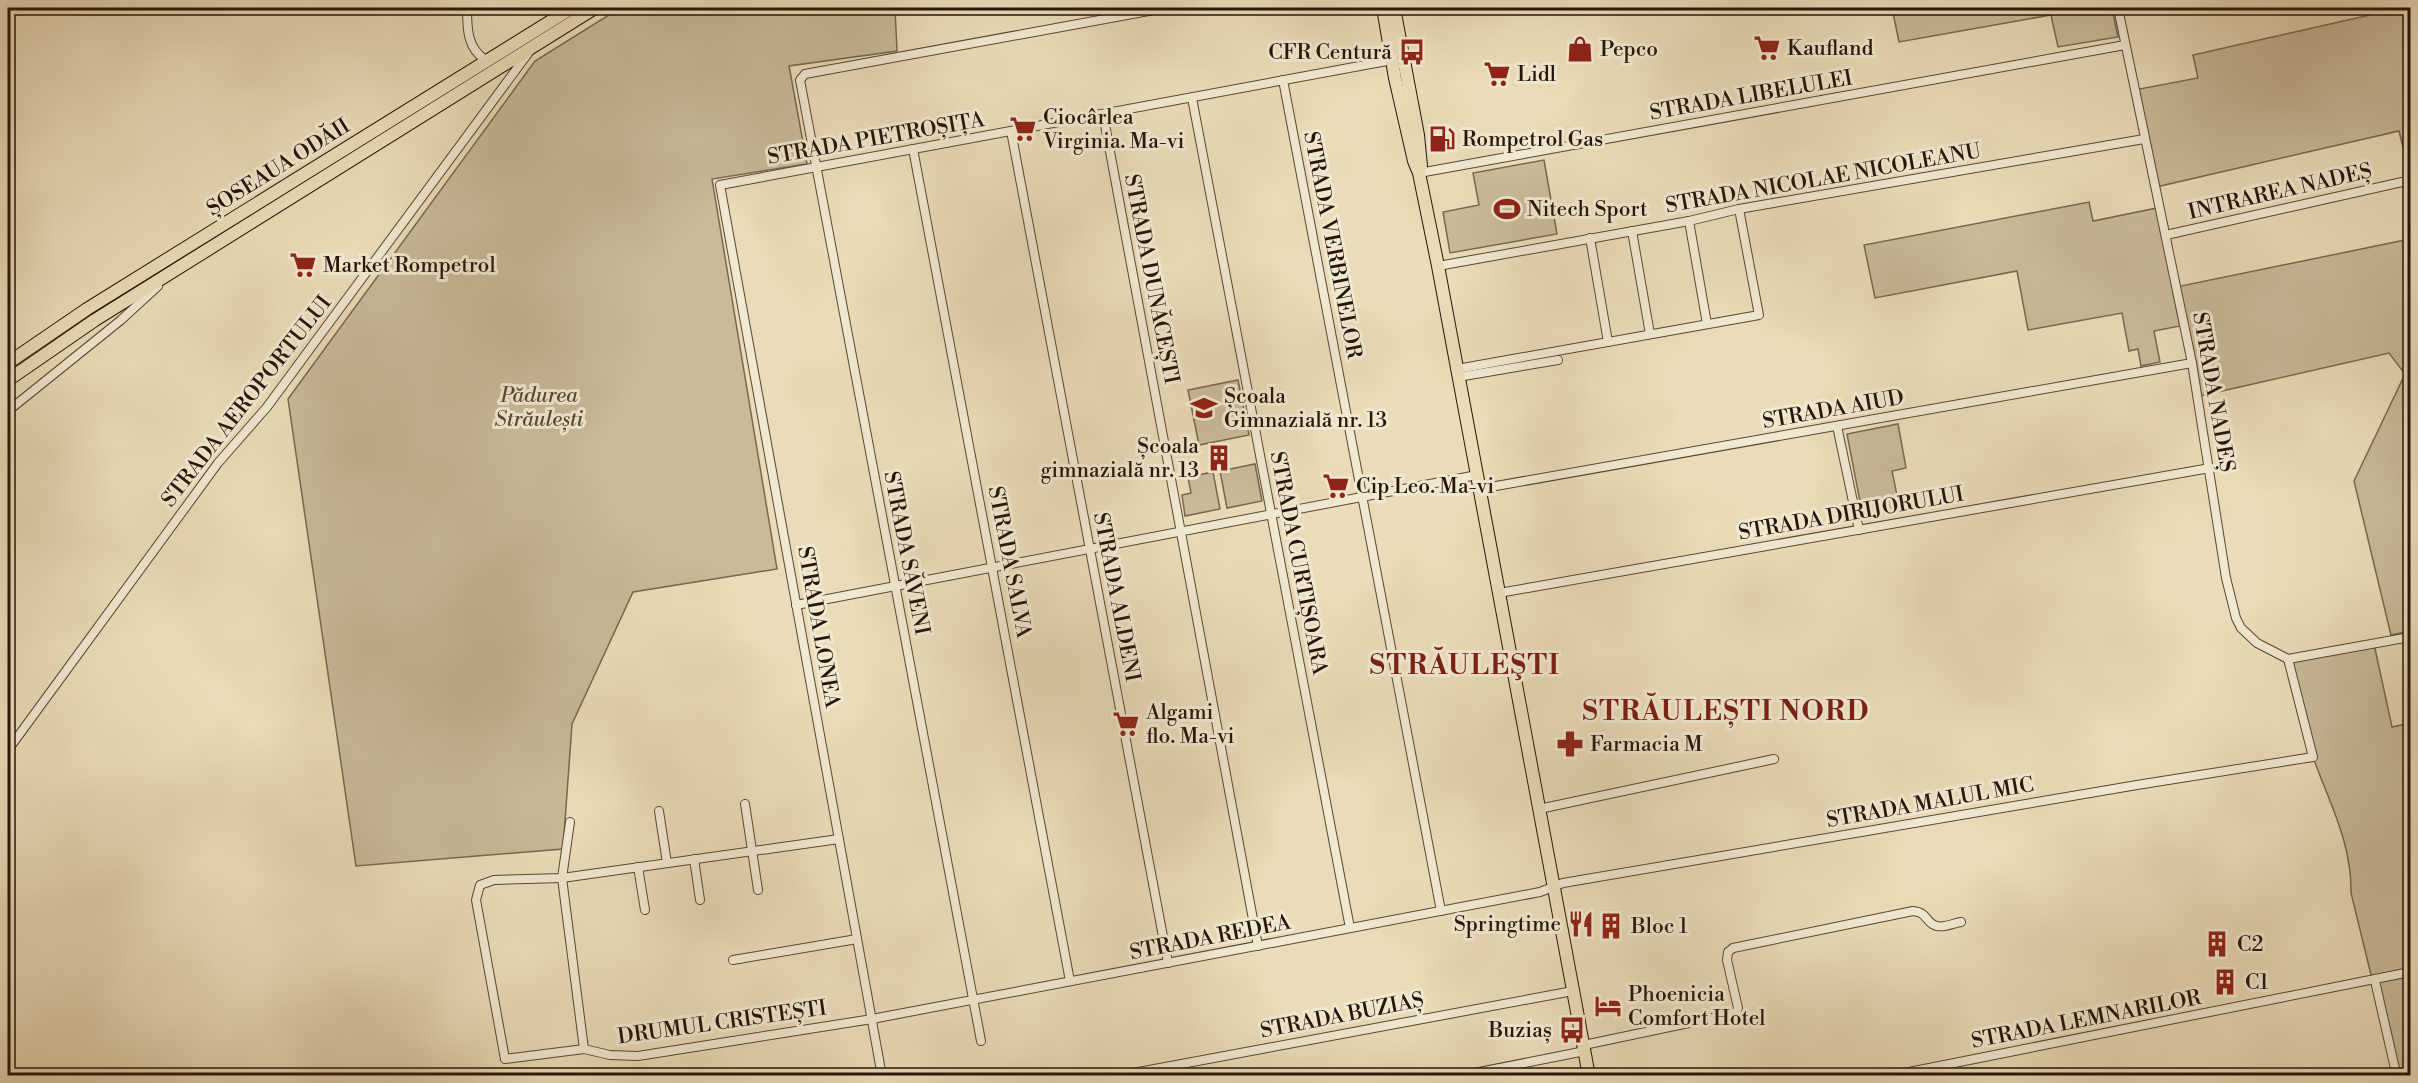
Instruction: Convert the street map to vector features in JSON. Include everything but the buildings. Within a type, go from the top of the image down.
[{"type":"main road","name":"ȘOSEAUA ODĂII","points":[[8,363],[87,309],[572,8]]},
{"type":"main road","name":"ȘOSEAUA ODĂII","points":[[8,380],[95,320],[595,8]]},
{"type":"main road","points":[[1383,8],[1392,60],[1438,266],[1589,1076]]},
{"type":"main road","points":[[1394,8],[1422,161],[1419,173]]},
{"type":"street","points":[[467,8],[472,48],[486,60]]},
{"type":"street","name":"STRADA SĂVENI","points":[[981,1041],[800,80],[805,74],[1165,8]]},
{"type":"street","name":"STRADA NADEȘ","points":[[2118,8],[2192,363],[2226,578],[2236,618],[2241,627],[2257,643],[2288,659]]},
{"type":"street","name":"STRADA AEROPORTULUI","points":[[8,750],[218,463],[267,406],[535,45]]},
{"type":"street","name":"STRADA LIBELULEI","points":[[1419,173],[2125,45]]},
{"type":"street","name":"STRADA PIETROȘIȚA","points":[[720,185],[1392,60]]},
{"type":"street","name":"STRADA VERBINELOR","points":[[1283,80],[1441,911]]},
{"type":"street","name":"STRADA CURTIȘOARA","points":[[1192,98],[1350,928]]},
{"type":"street","name":"STRADA DUNĂCEȘTI","points":[[1103,114],[1258,946]]},
{"type":"street","name":"STRADA ALDENI","points":[[1011,131],[1168,963]]},
{"type":"street","name":"STRADA NICOLAE NICOLEANU","points":[[1438,266],[1689,221],[1739,209],[2144,139]]},
{"type":"street","name":"STRADA SALVA","points":[[913,149],[1070,981]]},
{"type":"street","name":"INTRAREA NADEȘ","points":[[2166,235],[2402,182]]},
{"type":"street","name":"STRADA LONEA","points":[[720,185],[882,1076]]},
{"type":"street","points":[[1457,373],[1608,342],[1759,315],[1739,209]]},
{"type":"street","points":[[1689,221],[1707,324]]},
{"type":"street","points":[[1632,231],[1650,334]]},
{"type":"street","points":[[1590,238],[1608,342]]},
{"type":"street","name":"ȘOSEAUA ODĂII","points":[[8,411],[121,320],[175,270]]},
{"type":"street","points":[[1457,373],[1558,360]]},
{"type":"street","name":"STRADA AIUD","points":[[1479,489],[2192,363]]},
{"type":"street","points":[[1837,426],[1859,530]]},
{"type":"street","name":"STRADA DIRIJORULUI","points":[[1499,593],[2210,468]]},
{"type":"street","points":[[796,605],[1477,475]]},
{"type":"street","points":[[2288,659],[2410,637]]},
{"type":"street","name":"STRADA MALUL MIC","points":[[1553,888],[1563,882],[2091,792],[2313,757],[2288,659]]},
{"type":"street","points":[[1539,809],[1774,759]]},
{"type":"street","points":[[745,804],[758,890]]},
{"type":"street","points":[[658,811],[666,863]]},
{"type":"street","points":[[570,822],[562,878],[584,1049]]},
{"type":"street","points":[[562,878],[839,839]]},
{"type":"street","points":[[694,859],[700,900]]},
{"type":"street","points":[[638,867],[645,910]]},
{"type":"street","name":"DRUMUL CRISTEȘTI","points":[[562,878],[494,880],[480,885],[477,891],[476,900],[505,1059],[584,1049],[610,1055],[638,1056],[872,1019]]},
{"type":"street","name":"STRADA REDEA","points":[[872,1019],[1553,888]]},
{"type":"street","points":[[1459,1076],[1736,1013],[1738,1008],[1727,960],[1728,952],[1734,948],[1913,911],[1922,912],[1934,926],[1940,927],[1961,922]]},
{"type":"street","points":[[733,960],[857,939]]},
{"type":"street","name":"STRADA LEMNARILOR","points":[[1889,1076],[2410,972]]},
{"type":"street","points":[[2374,981],[2396,1072]]},
{"type":"street","name":"STRADA BUZIAȘ","points":[[1117,1076],[1573,991]]},
{"type":"green space","name":"Pădurea Străulești","points":[[620,8],[895,8],[897,51],[789,66],[807,164],[712,179],[777,569],[633,592],[572,724],[563,849],[356,866],[288,399],[535,61]]},
{"type":"green space","points":[[1892,8],[2112,8],[2118,37],[2058,47],[2051,15],[1899,42]]},
{"type":"green space","points":[[2369,8],[2410,8],[2410,175],[2399,131],[2156,187],[2134,90],[2198,78],[2193,55],[2370,15]]},
{"type":"green space","name":"Nitech Sport","points":[[1544,160],[1557,234],[1450,253],[1443,212],[1479,205],[1473,173]]},
{"type":"green space","points":[[2089,202],[2093,221],[2157,208],[2180,326],[2154,331],[2160,362],[2141,366],[2138,349],[2129,351],[2122,313],[2028,330],[2017,271],[1875,298],[1864,245]]},
{"type":"green space","points":[[2410,239],[2410,631],[2391,635],[2354,481],[2405,374],[2389,353],[2200,396],[2176,287]]},
{"type":"green space","points":[[1238,380],[1249,435],[1199,445],[1188,390]]},
{"type":"green space","points":[[1898,424],[1906,468],[1892,471],[1900,510],[1863,517],[1847,434]]},
{"type":"green space","points":[[1255,464],[1262,501],[1227,508],[1220,471]]},
{"type":"green space","points":[[1213,472],[1220,509],[1185,516],[1182,495],[1191,493],[1188,477]]},
{"type":"green space","points":[[2374,644],[2392,727],[2410,723],[2410,1075],[2381,1075],[2395,1073],[2351,893],[2348,857],[2344,840],[2309,745],[2288,659]]},
{"type":"place","name":"Kaufland","points":[[1767,48]]},
{"type":"place","name":"Pepco","points":[[1580,49]]},
{"type":"place","name":"CFR Centură","points":[[1412,52]]},
{"type":"place","name":"Lidl","points":[[1497,74]]},
{"type":"place","name":"Ciocârlea Virginia. Ma-vi","points":[[1023,129]]},
{"type":"place","name":"Rompetrol Gas","points":[[1442,139]]},
{"type":"place","name":"Nitech Sport","points":[[1507,209]]},
{"type":"place","name":"Market Rompetrol","points":[[303,265]]},
{"type":"place","name":"Școala Gimnazială nr. 13","points":[[1204,408]]},
{"type":"place","name":"Școala gimnazială nr. 13","points":[[1219,458]]},
{"type":"place","name":"Cip Leo. Ma-vi","points":[[1336,486]]},
{"type":"place","name":"Algami flo. Ma-vi","points":[[1126,724]]},
{"type":"place","name":"Farmacia M","points":[[1570,744]]},
{"type":"place","name":"Springtime","points":[[1581,924]]},
{"type":"place","name":"Bloc 1","points":[[1611,926]]},
{"type":"place","name":"C2","points":[[2217,944]]},
{"type":"place","name":"C1","points":[[2225,982]]},
{"type":"place","name":"Phoenicia Comfort Hotel","points":[[1608,1006]]},
{"type":"place","name":"Buziaș","points":[[1572,1030]]},
{"type":"district","name":"STRĂULEŞTI","points":[[1465,665]]},
{"type":"district","name":"STRĂULEȘTI NORD","points":[[1726,711]]}]
